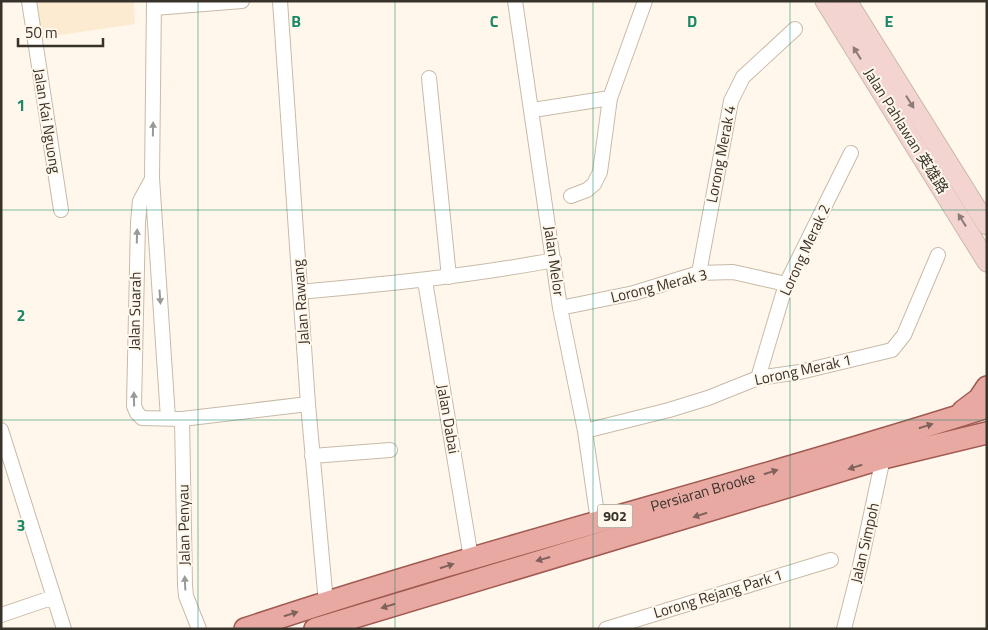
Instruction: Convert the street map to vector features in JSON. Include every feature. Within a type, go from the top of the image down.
[{"type":"main road","name":"Jalan Pahlawan 英雄路","points":[[825,1],[987,262]]},
{"type":"main road","name":"Jalan Pahlawan 英雄路","points":[[847,1],[987,225]]},
{"type":"main road","points":[[954,417],[979,399],[987,387]]},
{"type":"main road","name":"Persiaran Brooke","points":[[245,629],[598,520],[987,407]]},
{"type":"main road","name":"Persiaran Brooke","points":[[315,629],[883,458],[982,438]]},
{"type":"street","name":"Jalan Kai Nguong","points":[[29,1],[61,210]]},
{"type":"street","points":[[154,5],[242,1]]},
{"type":"street","name":"Jalan Rawang","points":[[280,1],[308,404],[326,603]]},
{"type":"street","name":"Jalan Melor","points":[[516,1],[560,308],[585,431],[598,520]]},
{"type":"street","points":[[571,196],[587,190],[594,184],[600,172],[610,98],[642,4]]},
{"type":"street","name":"Jalan Suarah","points":[[154,5],[152,178],[175,419]]},
{"type":"street","name":"Lorong Merak 4","points":[[699,273],[731,101],[743,77],[795,29]]},
{"type":"street","points":[[429,78],[449,277]]},
{"type":"street","points":[[533,110],[610,98]]},
{"type":"street","name":"Lorong Merak 2","points":[[758,378],[786,284],[851,153]]},
{"type":"street","name":"Jalan Suarah","points":[[152,178],[140,201],[138,222],[134,406],[137,413],[142,418],[175,419],[308,404]]},
{"type":"street","name":"Lorong Merak 1","points":[[585,431],[669,410],[708,398],[758,378],[800,372],[892,350],[904,335],[938,255]]},
{"type":"street","points":[[300,292],[425,281],[493,272],[554,260]]},
{"type":"street","name":"Lorong Merak 3","points":[[560,308],[634,293],[699,273],[733,272],[786,284]]},
{"type":"street","name":"Jalan Dabai","points":[[425,281],[471,558]]},
{"type":"street","name":"Jalan Penyau","points":[[175,419],[186,596],[199,629]]},
{"type":"street","points":[[1,430],[64,629]]},
{"type":"street","points":[[312,456],[390,450]]},
{"type":"street","name":"Jalan Simpoh","points":[[844,629],[860,566],[883,458]]},
{"type":"street","name":"Lorong Rejang Park 1","points":[[606,629],[831,560]]},
{"type":"street","points":[[1,615],[54,597]]},
{"type":"shaded area","points":[[34,1],[134,1],[135,24],[40,38]]}]
